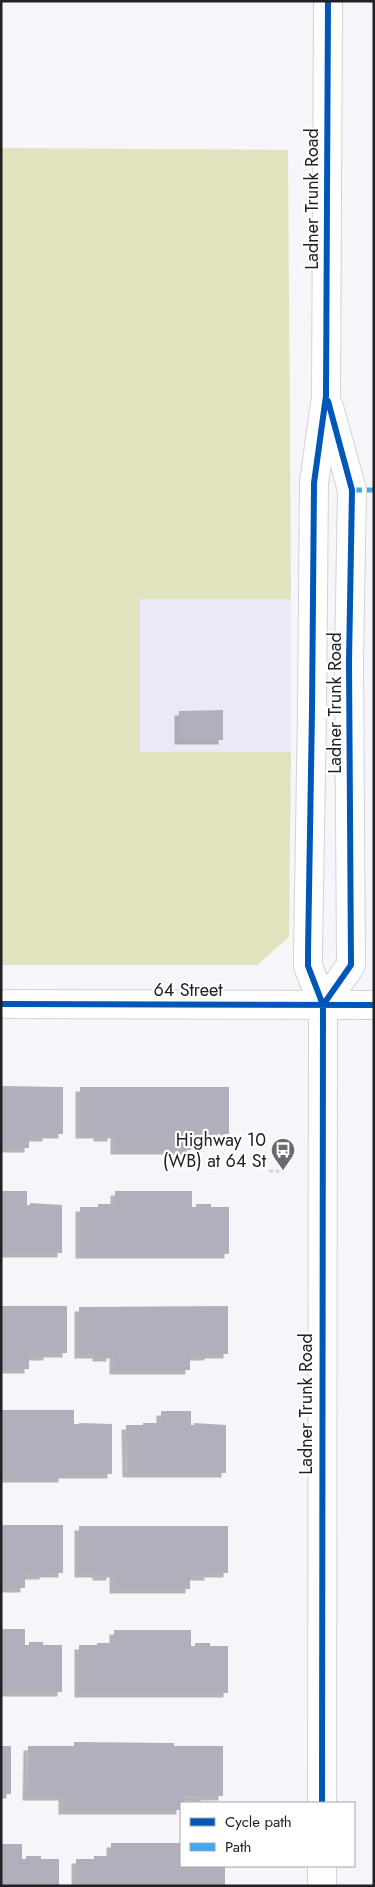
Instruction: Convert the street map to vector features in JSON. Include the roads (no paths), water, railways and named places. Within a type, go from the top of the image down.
[{"type":"main road","name":"Ladner Trunk Road","points":[[322,1802],[323,1005],[308,966],[308,952],[314,483],[326,396],[328,1]]},
{"type":"main road","name":"Ladner Trunk Road","points":[[323,1005],[351,965],[349,662],[352,490],[326,396]]},
{"type":"main road","name":"64 Street","points":[[1,1004],[374,1005]]},
{"type":"main road","points":[[322,1867],[322,1886]]},
{"type":"place","name":"Highway 10 (WB) at 64 St","points":[[283,1171]]}]
